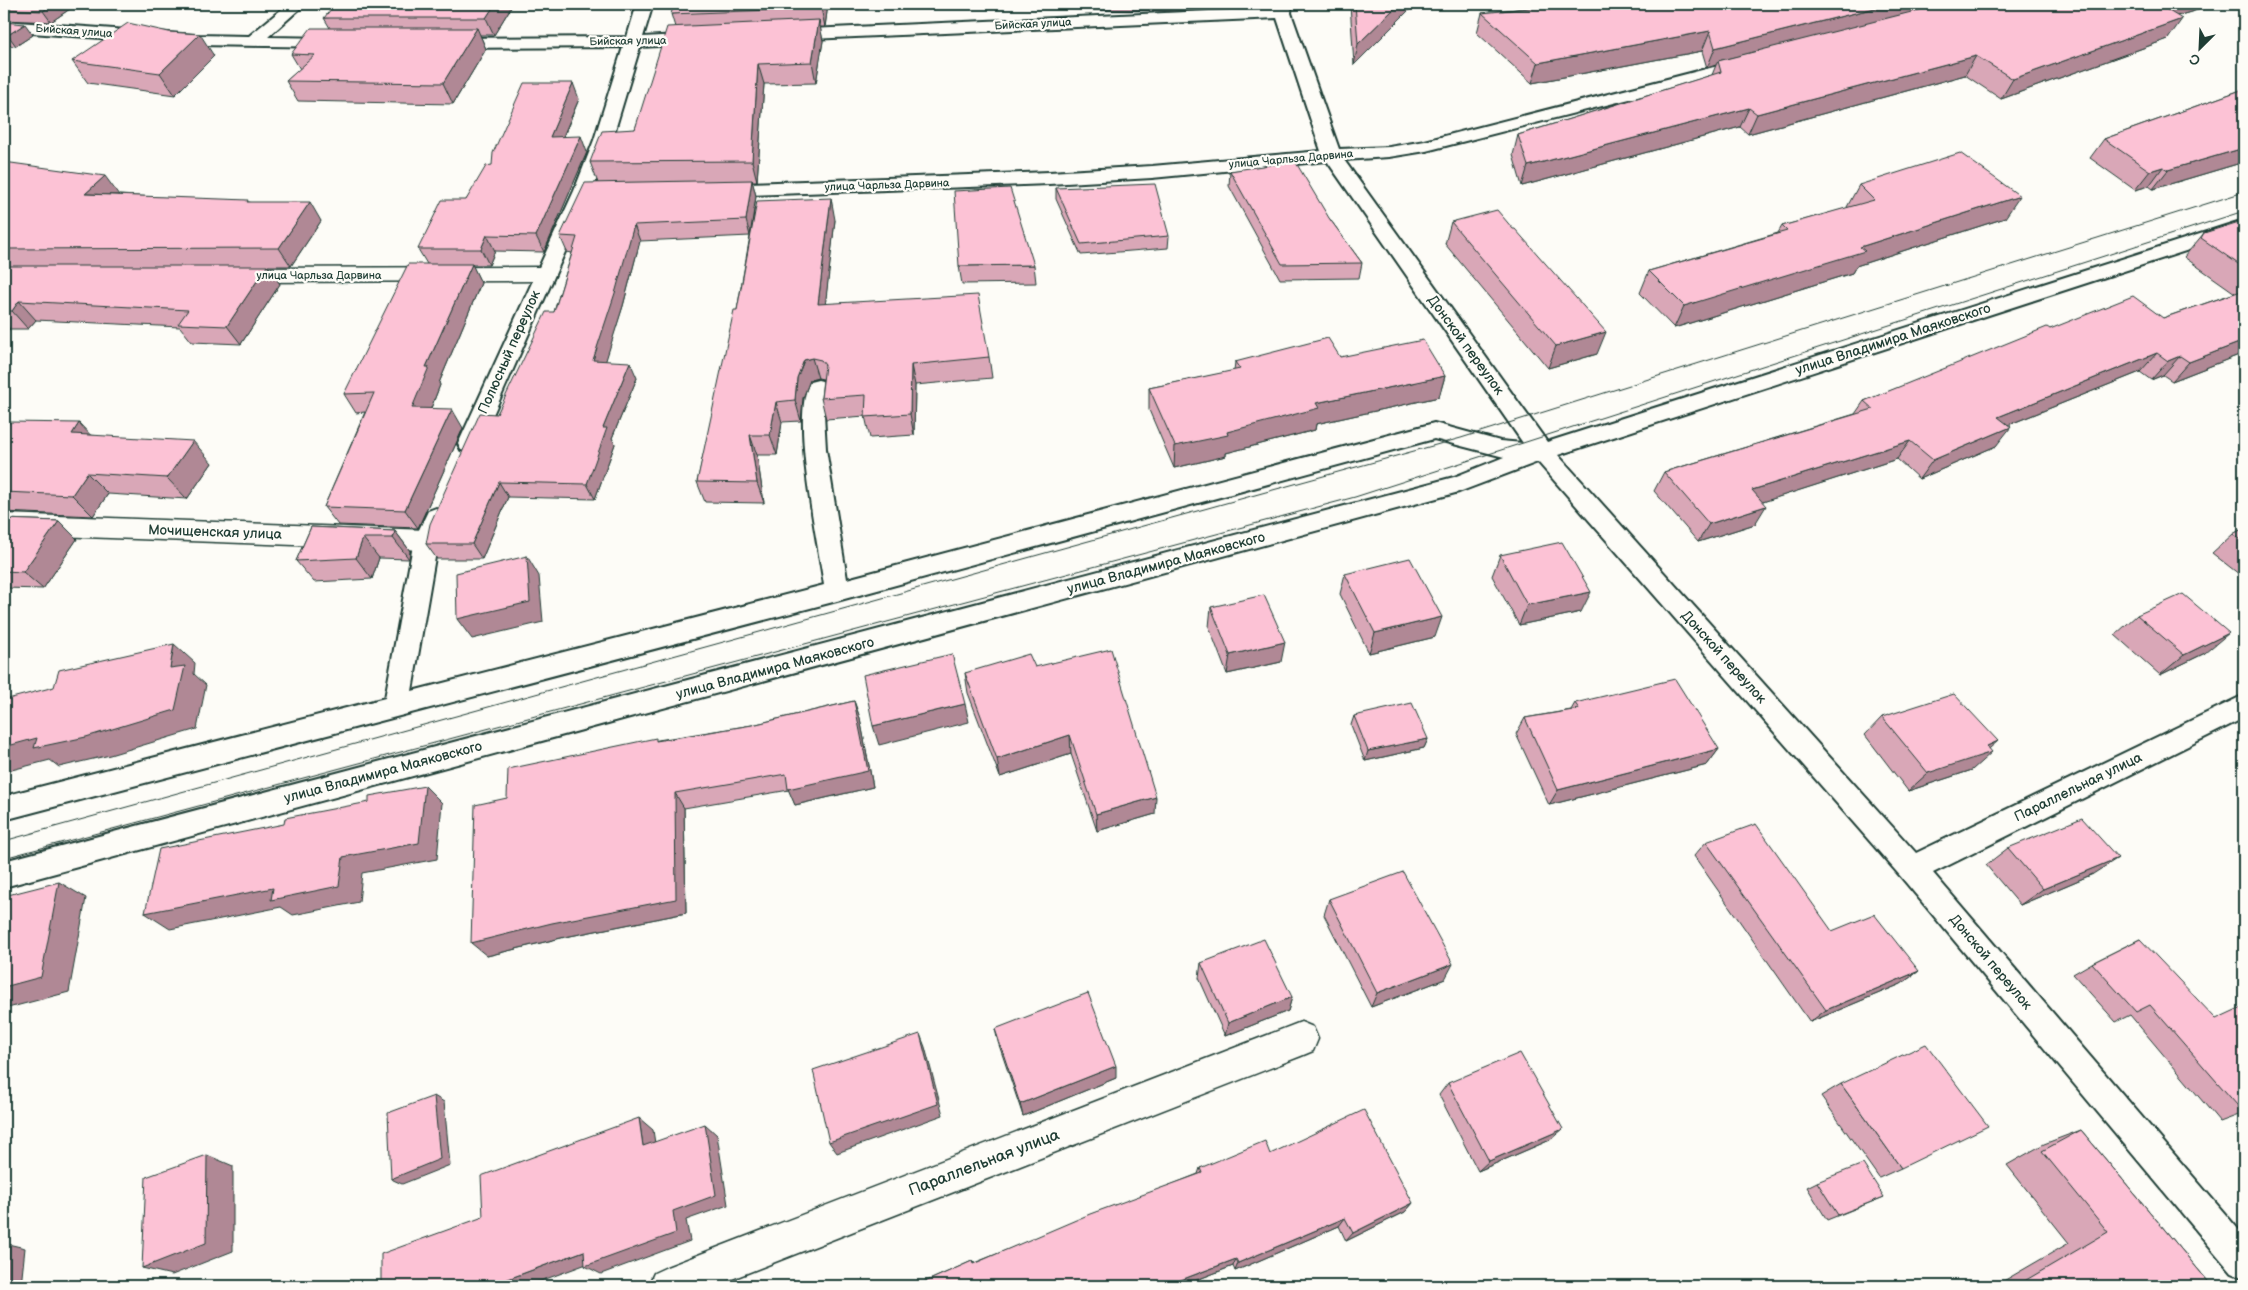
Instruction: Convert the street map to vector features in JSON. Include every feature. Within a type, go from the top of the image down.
[{"type":"street","name":"улица Чарльза Дарвина","points":[[220,275],[544,274]]},
{"type":"street","name":"Мочищенская улица","points":[[4,524],[426,540]]},
{"type":"street","name":"Параллельная улица","points":[[667,1286],[1301,1039]]},
{"type":"lane","points":[[252,42],[297,4]]},
{"type":"lane","name":"Полюсный переулок","points":[[462,460],[544,274],[592,190],[603,140],[645,4]]},
{"type":"lane","name":"Бийская улица","points":[[771,36],[1283,8]]},
{"type":"lane","name":"Донской переулок","points":[[1283,8],[1300,67],[1332,155],[1542,452],[1912,869],[2239,1246]]},
{"type":"lane","name":"Бийская улица","points":[[4,26],[252,42],[351,43]]},
{"type":"lane","name":"Бийская улица","points":[[428,43],[633,42],[712,38]]},
{"type":"lane","name":"улица Чарльза Дарвина","points":[[708,190],[766,190],[1058,178],[1389,152],[1426,146],[1763,60]]},
{"type":"lane","name":"улица Владимира Маяковского","points":[[4,874],[1459,484],[1542,452],[2244,226]]},
{"type":"lane","points":[[818,387],[813,414],[815,449],[837,591]]},
{"type":"lane","name":"улица Владимира Маяковского","points":[[4,808],[837,591],[1434,431],[1500,449],[1542,452]]},
{"type":"lane","points":[[396,707],[426,540],[446,495]]},
{"type":"lane","name":"Параллельная улица","points":[[1912,869],[2244,706]]},
{"type":"building","points":[[4,4],[53,4],[43,11],[4,9]]},
{"type":"building","points":[[335,4],[495,4],[486,18],[324,18]]},
{"type":"building","points":[[674,4],[822,4],[821,8],[671,14]]},
{"type":"building","points":[[1355,4],[1399,4],[1358,44]]},
{"type":"building","points":[[1565,4],[1891,4],[1715,48],[1710,31],[1538,63],[1482,13]]},
{"type":"building","points":[[1943,4],[2165,4],[2159,5],[2182,19],[2013,79],[1976,56],[1757,114],[1749,108],[1528,166],[1518,135],[1721,72],[1718,61]]},
{"type":"building","points":[[819,20],[812,62],[758,64],[752,161],[590,162],[602,131],[635,129],[667,27]]},
{"type":"building","points":[[4,22],[25,24],[8,35],[4,35]]},
{"type":"building","points":[[128,23],[169,32],[200,34],[160,73],[72,61]]},
{"type":"building","points":[[311,28],[477,28],[443,83],[286,81],[315,55],[291,54]]},
{"type":"building","points":[[524,83],[573,83],[550,137],[581,136],[536,236],[487,235],[481,249],[418,249],[442,200],[466,200],[486,166],[492,165],[493,153]]},
{"type":"building","points":[[2244,89],[2244,148],[2168,170],[2163,167],[2150,171],[2104,139]]},
{"type":"building","points":[[1960,153],[2020,196],[1860,247],[1865,251],[1684,306],[1649,271],[1787,231],[1782,226],[1874,200],[1859,185]]},
{"type":"building","points":[[1295,161],[1329,218],[1362,263],[1282,264],[1230,171]]},
{"type":"building","points":[[4,162],[105,176],[85,194],[248,200],[247,202],[310,202],[279,248],[4,249]]},
{"type":"building","points":[[752,180],[746,220],[634,225],[616,290],[593,360],[630,362],[603,428],[607,428],[587,484],[499,482],[472,544],[426,544],[430,524],[480,413],[497,414],[546,312],[554,312],[577,237],[560,236],[585,183]]},
{"type":"building","points":[[1155,184],[1169,236],[1081,244],[1056,188]]},
{"type":"building","points":[[1010,188],[1034,265],[959,266],[954,191]]},
{"type":"building","points":[[831,198],[818,304],[978,295],[989,357],[911,365],[910,414],[865,417],[866,395],[821,398],[825,365],[821,360],[812,358],[804,360],[797,378],[795,400],[776,402],[770,435],[750,435],[757,483],[697,482],[734,310],[737,310],[757,201]]},
{"type":"building","points":[[1497,210],[1606,332],[1556,346],[1451,222]]},
{"type":"building","points":[[2239,222],[2244,225],[2244,268],[2201,238],[2204,233]]},
{"type":"building","points":[[408,264],[472,264],[426,367],[429,367],[412,408],[452,409],[405,510],[324,507],[374,393],[344,394]]},
{"type":"building","points":[[4,266],[267,266],[227,326],[178,324],[188,310],[19,301],[12,311],[4,311]]},
{"type":"building","points":[[2244,290],[2244,341],[2189,362],[2180,356],[2168,361],[2157,353],[1998,417],[2011,427],[1933,460],[1910,441],[1752,490],[1766,506],[1709,524],[1664,472],[1873,409],[1864,401],[2047,327],[2050,329],[2133,296],[2163,318]]},
{"type":"building","points":[[1328,338],[1340,357],[1423,340],[1445,376],[1316,403],[1319,408],[1227,432],[1228,435],[1175,446],[1149,388],[1240,369],[1235,362]]},
{"type":"building","points":[[10,422],[79,423],[72,434],[193,441],[167,478],[87,473],[72,495],[4,492],[4,429]]},
{"type":"building","points":[[4,519],[59,521],[23,572],[4,571]]},
{"type":"building","points":[[311,527],[395,531],[393,538],[363,538],[356,558],[296,561]]},
{"type":"building","points":[[2244,528],[2244,542],[2233,534]]},
{"type":"building","points":[[1562,542],[1591,592],[1527,605],[1500,555]]},
{"type":"building","points":[[527,556],[530,602],[457,619],[456,573]]},
{"type":"building","points":[[1410,558],[1442,617],[1375,633],[1345,574]]},
{"type":"building","points":[[2183,594],[2229,633],[2184,655],[2137,615]]},
{"type":"building","points":[[1264,595],[1285,642],[1230,655],[1211,607]]},
{"type":"building","points":[[174,644],[170,668],[185,666],[175,710],[86,737],[34,748],[37,738],[4,747],[4,700],[54,687],[59,670]]},
{"type":"building","points":[[1111,649],[1156,797],[1096,814],[1070,735],[997,759],[965,673],[1029,654],[1035,667]]},
{"type":"building","points":[[952,654],[965,704],[873,726],[863,675]]},
{"type":"building","points":[[1675,679],[1719,749],[1558,790],[1525,718],[1579,709],[1575,703]]},
{"type":"building","points":[[1954,694],[1998,741],[1987,746],[1992,752],[1928,773],[1882,717]]},
{"type":"building","points":[[854,701],[868,771],[788,789],[786,774],[675,793],[676,899],[552,923],[471,943],[475,805],[507,798],[508,769],[656,738],[656,741],[752,725]]},
{"type":"building","points":[[1412,703],[1428,739],[1368,751],[1354,716]]},
{"type":"building","points":[[425,786],[419,843],[343,857],[339,886],[271,900],[273,888],[145,913],[159,849],[284,824],[285,818],[369,802],[369,796]]},
{"type":"building","points":[[2082,818],[2118,858],[2043,889],[2008,848]]},
{"type":"building","points":[[1756,824],[1832,931],[1874,914],[1919,971],[1826,1010],[1706,842]]},
{"type":"building","points":[[1403,872],[1453,964],[1377,993],[1329,899]]},
{"type":"building","points":[[59,882],[41,977],[4,987],[4,896]]},
{"type":"building","points":[[1264,939],[1292,997],[1228,1023],[1201,963]]},
{"type":"building","points":[[2140,939],[2216,1019],[2244,1006],[2244,1113],[2150,1005],[2136,1012],[2092,963]]},
{"type":"building","points":[[1088,993],[1116,1066],[1020,1104],[995,1029]]},
{"type":"building","points":[[920,1034],[938,1104],[829,1142],[813,1070]]},
{"type":"building","points":[[1926,1044],[1988,1126],[1901,1168],[1841,1084]]},
{"type":"building","points":[[1520,1053],[1563,1129],[1489,1161],[1448,1083]]},
{"type":"building","points":[[434,1096],[440,1159],[391,1179],[388,1113]]},
{"type":"building","points":[[1364,1110],[1413,1203],[1353,1233],[1345,1218],[1238,1263],[1236,1259],[1165,1286],[916,1286],[972,1261],[973,1264],[1090,1214],[1202,1173],[1200,1168],[1265,1141],[1270,1154]]},
{"type":"building","points":[[639,1118],[643,1146],[705,1124],[716,1195],[673,1211],[676,1233],[585,1266],[584,1251],[489,1286],[381,1286],[381,1254],[483,1217],[481,1176]]},
{"type":"building","points":[[2081,1130],[2212,1286],[2016,1286],[2108,1232],[2042,1151]]},
{"type":"building","points":[[207,1155],[206,1243],[142,1268],[146,1177]]},
{"type":"building","points":[[1863,1164],[1884,1197],[1838,1215],[1817,1182]]},
{"type":"building","points":[[8,1244],[4,1279],[4,1245]]},
{"type":"building","points":[[306,1281],[306,1286],[291,1286]]},
{"type":"tram line","points":[[4,841],[1461,438],[2244,192]]},
{"type":"tram line","points":[[4,858],[1355,497],[2244,211]]}]
